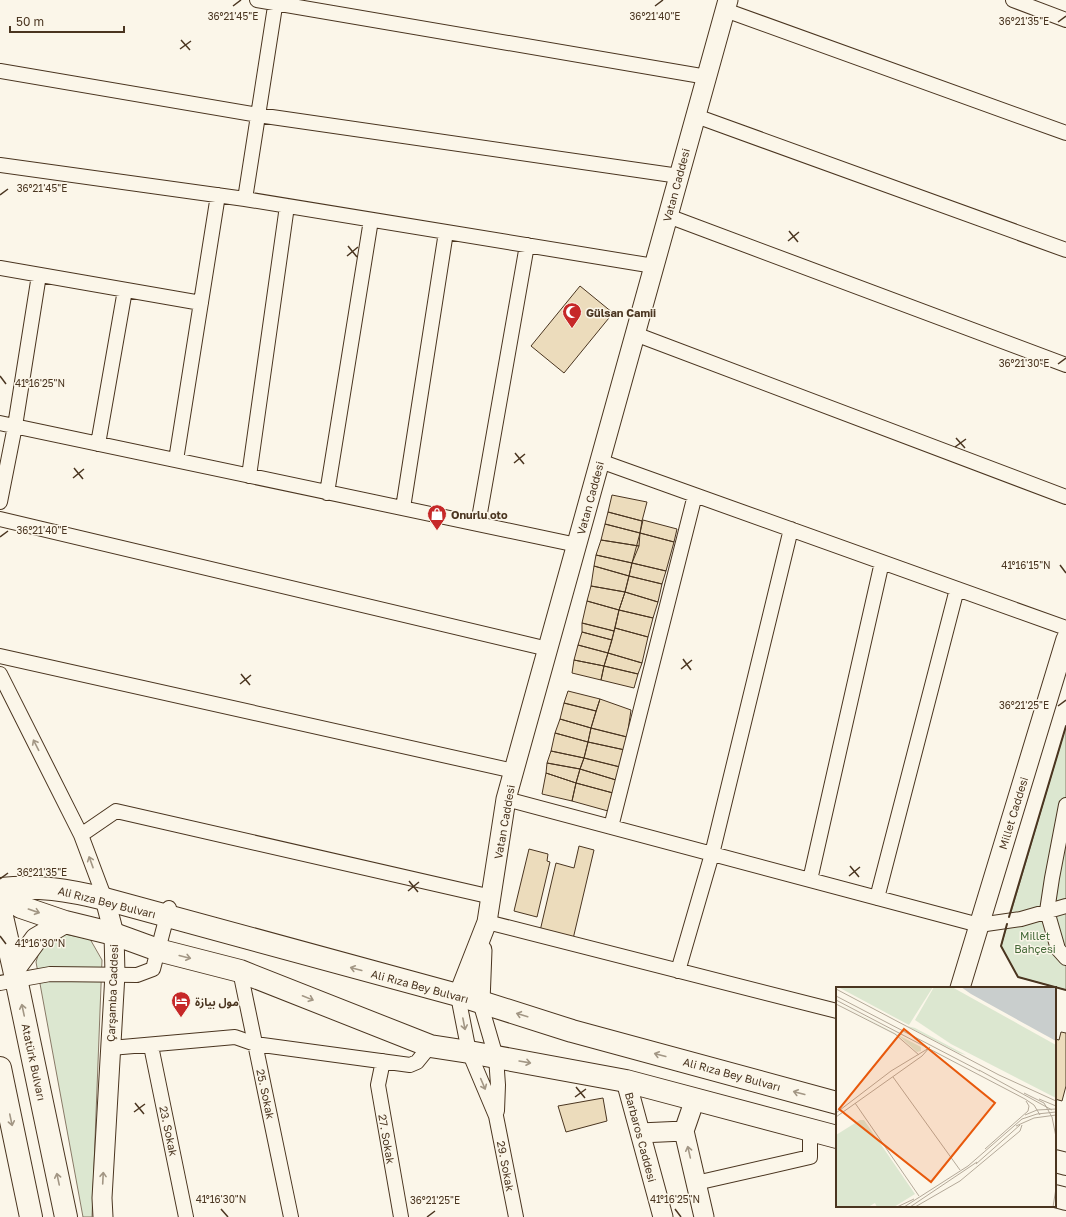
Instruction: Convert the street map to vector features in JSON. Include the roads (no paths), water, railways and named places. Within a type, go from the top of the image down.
[{"type":"main road","name":"Vatan Caddesi","points":[[458,996],[485,929],[492,897],[506,799],[726,5]]},
{"type":"main road","name":"Millet Caddesi","points":[[960,987],[1066,639]]},
{"type":"main road","name":"Ali Rıza Bey Bulvarı","points":[[0,889],[26,886],[54,888],[168,911],[480,1002],[572,1031],[836,1103]]},
{"type":"main road","points":[[0,892],[21,907],[64,922],[114,934],[158,950],[240,971],[430,1046],[626,1081],[836,1138]]},
{"type":"main road","name":"Çarşamba Caddesi","points":[[103,1217],[102,1198],[115,974],[114,934],[105,899]]},
{"type":"main road","name":"Atatürk Bulvarı","points":[[0,908],[10,977],[66,1217]]},
{"type":"main road","points":[[10,977],[36,939],[64,922]]},
{"type":"main road","points":[[480,1002],[485,929]]},
{"type":"main road","points":[[0,1068],[31,1217]]},
{"type":"main road","name":"Barbaros Caddesi","points":[[626,1081],[662,1217]]},
{"type":"main road","points":[[695,1099],[684,1131],[704,1217]]},
{"type":"main road","points":[[640,1133],[684,1131]]},
{"type":"main road","points":[[1056,1161],[1066,1164]]},
{"type":"main road","points":[[1056,1196],[1066,1199]]},
{"type":"street","points":[[257,0],[276,1],[706,77]]},
{"type":"street","points":[[1013,0],[1066,20]]},
{"type":"street","points":[[245,199],[276,1]]},
{"type":"street","points":[[726,5],[1066,134]]},
{"type":"street","points":[[0,72],[258,115],[679,176]]},
{"type":"street","points":[[696,116],[1066,250]]},
{"type":"street","points":[[0,165],[245,199],[654,266]]},
{"type":"street","points":[[176,460],[218,196]]},
{"type":"street","points":[[249,476],[287,206]]},
{"type":"street","points":[[668,216],[1066,365]]},
{"type":"street","points":[[327,492],[371,220]]},
{"type":"street","points":[[402,508],[446,232]]},
{"type":"street","points":[[478,524],[527,245]]},
{"type":"street","points":[[0,268],[201,303]]},
{"type":"street","points":[[0,502],[15,426],[39,275]]},
{"type":"street","points":[[98,444],[125,290]]},
{"type":"street","points":[[635,334],[1066,497]]},
{"type":"street","points":[[0,423],[577,545]]},
{"type":"street","points":[[600,461],[1066,628]]},
{"type":"street","points":[[611,827],[695,495]]},
{"type":"street","points":[[0,519],[548,649]]},
{"type":"street","points":[[678,971],[712,854],[791,529]]},
{"type":"street","points":[[810,880],[882,562]]},
{"type":"street","points":[[877,898],[957,589]]},
{"type":"street","points":[[0,656],[514,771]]},
{"type":"street","name":"Çarşamba Caddesi","points":[[0,674],[81,835],[105,899]]},
{"type":"street","points":[[506,799],[979,925],[1020,919],[1066,906]]},
{"type":"street","points":[[1066,805],[1047,911],[1058,949],[1066,958]]},
{"type":"street","points":[[81,835],[116,811],[492,897]]},
{"type":"street","points":[[10,977],[50,974],[138,975],[153,969],[168,911]]},
{"type":"street","points":[[485,929],[678,971],[836,1012]]},
{"type":"street","name":"25. Sokak","points":[[240,971],[291,1217]]},
{"type":"street","points":[[458,996],[469,1052],[496,1116]]},
{"type":"street","points":[[480,1002],[496,1057],[498,1085],[496,1116]]},
{"type":"street","points":[[111,1048],[151,1046],[236,1037],[255,1044],[410,1065],[417,1062],[430,1046]]},
{"type":"street","name":"23. Sokak","points":[[151,1046],[186,1217]]},
{"type":"street","name":"27. Sokak","points":[[383,1061],[378,1085],[401,1217]]},
{"type":"street","name":"29. Sokak","points":[[496,1116],[516,1217]]},
{"type":"street","points":[[696,1182],[810,1157],[810,1130]]},
{"type":"place","name":"Gülsan Camii","points":[[572,329]]},
{"type":"place","name":"Onurlu oto","points":[[437,531]]},
{"type":"place","name":"مول بيازة","points":[[181,1018]]},
{"type":"park label","name":"Millet Bahçesi","points":[[1035,941]]}]
